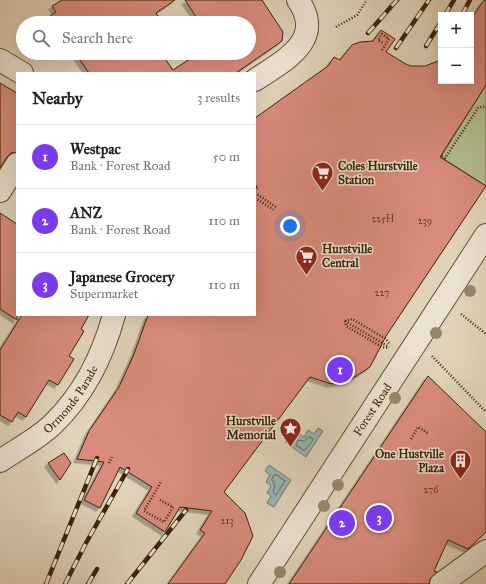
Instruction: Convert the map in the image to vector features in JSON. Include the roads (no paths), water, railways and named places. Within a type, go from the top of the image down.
[{"type":"street","points":[[256,79],[293,54],[305,36],[307,21],[302,6],[298,0]]},
{"type":"street","points":[[0,60],[20,72]]},
{"type":"street","points":[[0,191],[16,166]]},
{"type":"street","name":"Forest Road","points":[[259,584],[486,235]]},
{"type":"street","name":"Ormonde Parade","points":[[0,461],[52,425],[73,402],[100,354],[114,316]]},
{"type":"street","points":[[441,584],[486,551]]},
{"type":"water","points":[[318,428],[323,431],[306,457],[285,442],[288,437],[293,440],[298,433],[304,437],[308,430],[314,434]]},
{"type":"water","points":[[269,465],[291,480],[274,507],[267,503],[271,496],[267,493],[271,486],[266,482],[270,475],[265,471]]},
{"type":"railway","points":[[368,33],[397,0]]},
{"type":"railway","points":[[396,48],[429,0]]},
{"type":"railway","points":[[447,12],[454,0]]},
{"type":"railway","points":[[464,12],[470,0]]},
{"type":"railway","points":[[426,46],[438,27]]},
{"type":"railway","points":[[46,584],[97,458]]},
{"type":"railway","points":[[65,584],[86,543],[128,469]]},
{"type":"railway","points":[[127,584],[186,510]]},
{"type":"railway","points":[[88,584],[97,569]]},
{"type":"place","name":"Coles Hurstville Station","points":[[322,192]]},
{"type":"place","name":"Hurstville Central","points":[[306,276]]},
{"type":"place","name":"Westpac","points":[[340,370]]},
{"type":"place","name":"Hurstville Memorial","points":[[291,448]]},
{"type":"place","name":"One Hustville Plaza","points":[[460,480]]},
{"type":"place","name":"Japanese Grocery","points":[[379,518]]},
{"type":"place","name":"ANZ","points":[[342,523]]}]
